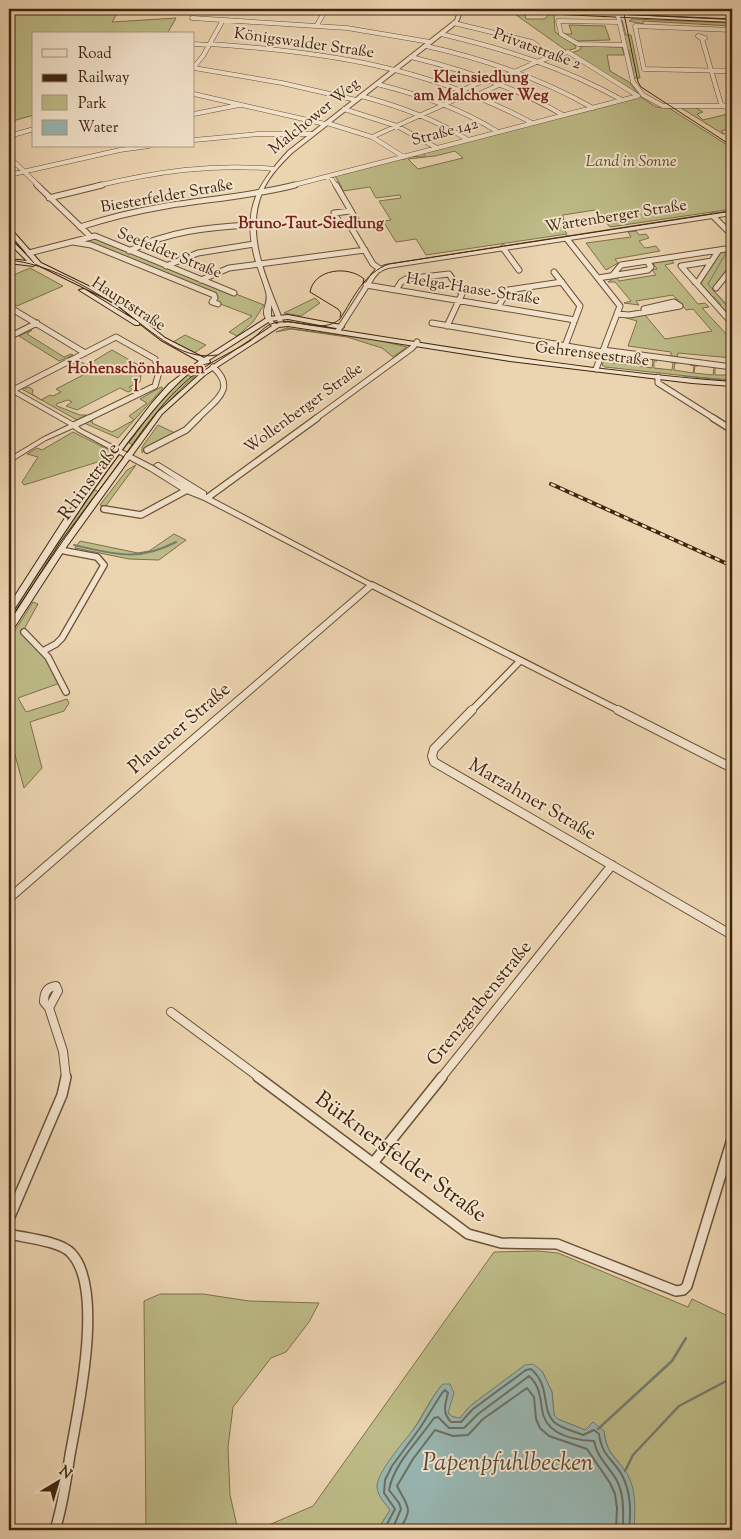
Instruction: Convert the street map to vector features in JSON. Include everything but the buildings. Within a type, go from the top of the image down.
[{"type":"main road","name":"Malchower Weg","points":[[278,325],[278,317],[254,244],[252,225],[258,194],[274,169],[287,155],[440,34],[454,22],[461,9]]},
{"type":"main road","points":[[477,9],[617,12]]},
{"type":"main road","points":[[551,9],[732,19]]},
{"type":"main road","points":[[454,10],[454,22]]},
{"type":"main road","name":"Wartenberger Straße","points":[[380,269],[398,264],[732,213]]},
{"type":"main road","points":[[9,230],[26,255]]},
{"type":"main road","points":[[9,240],[26,255]]},
{"type":"main road","points":[[9,261],[16,261],[26,255]]},
{"type":"main road","name":"Hauptstraße","points":[[26,255],[31,262],[72,283],[108,296],[163,339],[202,361]]},
{"type":"main road","name":"Hauptstraße","points":[[26,255],[121,314],[166,346],[213,366]]},
{"type":"main road","name":"Hauptstraße","points":[[16,261],[39,264]]},
{"type":"main road","points":[[339,329],[366,285],[380,269]]},
{"type":"main road","name":"Malchower Weg","points":[[268,319],[270,294]]},
{"type":"main road","points":[[121,314],[128,310]]},
{"type":"main road","points":[[202,361],[268,319],[278,317],[339,329]]},
{"type":"main road","points":[[268,319],[278,325],[339,329]]},
{"type":"main road","points":[[213,366],[278,325]]},
{"type":"main road","name":"Gehrenseestraße","points":[[339,329],[448,349],[658,377],[732,384]]},
{"type":"main road","name":"Rhinstraße","points":[[9,629],[162,395],[186,372],[202,361]]},
{"type":"main road","name":"Rhinstraße","points":[[9,611],[73,512],[167,406],[213,366]]},
{"type":"main road","points":[[11,389],[74,425],[79,430],[174,475],[200,491],[207,498]]},
{"type":"main road","points":[[9,461],[44,439],[74,425]]},
{"type":"main road","points":[[125,452],[186,490],[207,498],[372,584]]},
{"type":"main road","name":"Plauener Straße","points":[[9,898],[372,584]]},
{"type":"street","points":[[317,25],[326,9]]},
{"type":"street","points":[[617,12],[634,85],[643,95],[661,106],[732,106]]},
{"type":"street","points":[[192,18],[317,25],[367,31],[428,44],[517,71],[551,85],[593,108]]},
{"type":"street","points":[[195,66],[223,20]]},
{"type":"street","points":[[619,22],[558,21],[561,34],[577,44],[624,45]]},
{"type":"street","points":[[454,22],[532,42],[552,56]]},
{"type":"street","points":[[732,30],[636,25],[644,69],[732,71]]},
{"type":"street","name":"Privatstraße 2","points":[[440,34],[495,47],[539,61],[577,77],[622,100]]},
{"type":"street","points":[[702,39],[721,104],[732,111]]},
{"type":"street","name":"Königswalder Straße","points":[[195,44],[296,52],[395,70],[470,92],[502,106],[532,124]]},
{"type":"street","name":"Straße 142","points":[[258,194],[638,96],[568,52],[552,56]]},
{"type":"street","points":[[494,82],[552,56]]},
{"type":"street","points":[[411,57],[501,84],[563,115]]},
{"type":"street","points":[[195,68],[359,98],[422,115],[468,140]]},
{"type":"street","points":[[463,90],[487,79]]},
{"type":"street","points":[[377,84],[445,104],[498,132]]},
{"type":"street","points":[[477,95],[501,84]]},
{"type":"street","points":[[372,137],[470,92]]},
{"type":"street","points":[[195,94],[326,124],[372,137],[404,157]]},
{"type":"street","points":[[195,114],[239,104]]},
{"type":"street","points":[[344,109],[397,126],[437,148]]},
{"type":"street","points":[[9,136],[32,130]]},
{"type":"street","points":[[195,140],[244,135],[312,134]]},
{"type":"street","points":[[9,175],[134,148]]},
{"type":"street","points":[[9,157],[22,172],[90,236]]},
{"type":"street","points":[[49,198],[132,178],[185,170],[234,166],[274,169]]},
{"type":"street","points":[[330,176],[351,211],[358,223],[341,225],[334,213],[351,211]]},
{"type":"street","name":"Biesterfelder Straße","points":[[80,227],[148,209],[195,201],[258,194]]},
{"type":"street","points":[[713,216],[732,235]]},
{"type":"street","points":[[349,224],[373,264],[380,269]]},
{"type":"street","points":[[129,251],[150,241],[186,232],[252,225]]},
{"type":"street","name":"Seefelder Straße","points":[[26,255],[90,236],[234,293]]},
{"type":"street","points":[[567,239],[619,304],[596,369]]},
{"type":"street","name":"Seefelder Straße","points":[[67,242],[91,245],[198,288],[216,296],[212,302],[218,304]]},
{"type":"street","points":[[166,266],[182,257],[196,253],[221,247],[254,244]]},
{"type":"street","points":[[503,248],[519,270]]},
{"type":"street","points":[[612,276],[619,266],[732,248]]},
{"type":"street","points":[[201,280],[221,270],[364,250]]},
{"type":"street","points":[[695,282],[698,282],[719,250]]},
{"type":"street","points":[[598,278],[648,270],[651,267],[646,261]]},
{"type":"street","points":[[712,261],[681,265],[732,323]]},
{"type":"street","points":[[716,288],[732,268]]},
{"type":"street","points":[[554,272],[580,306],[565,346]]},
{"type":"street","points":[[396,290],[401,282],[406,279],[449,274],[461,291],[459,301],[447,326]]},
{"type":"street","points":[[498,307],[508,290],[562,282]]},
{"type":"street","name":"Helga-Haase-Straße","points":[[366,285],[575,320]]},
{"type":"street","points":[[617,314],[629,315],[678,307],[680,305],[674,302],[644,307],[647,312]]},
{"type":"street","points":[[9,307],[85,353]]},
{"type":"street","points":[[9,337],[36,323]]},
{"type":"street","name":"Gehrenseestraße","points":[[432,323],[565,346],[732,367]]},
{"type":"street","points":[[11,389],[116,337],[155,359],[159,364],[158,379],[155,386],[74,425]]},
{"type":"street","name":"Wollenberger Straße","points":[[207,498],[416,343]]},
{"type":"street","points":[[147,450],[186,430],[223,392],[225,386],[222,375],[213,366]]},
{"type":"street","points":[[658,377],[658,384],[732,430]]},
{"type":"street","points":[[104,509],[141,514],[186,490]]},
{"type":"street","points":[[43,651],[56,644],[62,638],[104,565],[97,557],[60,550]]},
{"type":"street","points":[[372,584],[732,768]]},
{"type":"street","points":[[24,632],[43,651],[58,673],[66,692]]},
{"type":"street","name":"Marzahner Straße","points":[[520,661],[437,746],[432,752],[432,759],[438,765],[732,935]]},
{"type":"street","name":"Grenzgrabenstraße","points":[[373,1163],[612,865]]},
{"type":"street","points":[[9,1218],[67,1079],[66,1063],[49,1008]]},
{"type":"street","name":"Bürknersfelder Straße","points":[[171,1012],[468,1234],[479,1240],[502,1244],[540,1242],[557,1244],[676,1292],[687,1286],[732,1140]]},
{"type":"street","points":[[9,1234],[66,1250],[79,1266],[84,1282],[87,1321],[85,1360],[75,1426],[55,1530]]},
{"type":"green space","points":[[9,9],[120,9],[112,22],[176,18],[168,32],[32,32],[32,116],[9,122]]},
{"type":"green space","points":[[512,12],[530,13],[525,14],[526,19],[545,19],[549,14],[554,14],[555,32],[574,44],[576,48],[567,51]]},
{"type":"green space","points":[[632,19],[732,23],[732,26],[643,21],[643,24],[629,21]]},
{"type":"green space","points":[[622,20],[626,35],[631,35],[640,78],[634,78],[629,52],[623,39],[626,39],[623,38],[622,25],[620,25]]},
{"type":"green space","points":[[569,25],[605,26],[610,40],[575,41],[565,34],[572,34]]},
{"type":"green space","points":[[581,46],[622,47],[624,55],[607,55],[610,71],[629,82],[639,94],[571,53],[580,50]]},
{"type":"green space","name":"Land in Sonne","points":[[639,96],[656,107],[669,108],[732,148],[732,209],[610,227],[595,210],[563,215],[567,234],[426,255],[416,239],[396,242],[383,221],[391,220],[379,201],[401,198],[400,195],[376,198],[370,187],[343,191],[335,176],[405,157],[425,156],[422,152]],"holes":[[[455,151],[463,158],[418,169],[408,159],[435,156]]]},
{"type":"green space","points":[[678,106],[694,107],[703,112],[697,114],[703,120],[732,113],[732,128],[721,131],[725,134],[723,134]]},
{"type":"green space","points":[[636,231],[639,235],[646,234],[649,238],[639,241],[645,248],[656,246],[660,251],[615,259],[618,263],[606,270],[586,243],[631,237],[628,232]]},
{"type":"green space","points":[[90,237],[264,305],[253,322],[237,336],[229,332],[252,316],[215,302],[218,297],[216,294],[83,242]]},
{"type":"green space","points":[[726,250],[732,256],[732,264],[712,289],[732,310],[732,318],[728,317],[730,315],[719,306],[721,305],[714,297],[710,297],[712,296],[699,283],[722,251]]},
{"type":"green space","points":[[670,258],[674,263],[665,265],[698,304],[705,303],[709,307],[702,308],[731,339],[732,358],[678,353],[677,357],[671,356],[671,352],[628,346],[637,321],[623,317],[645,315],[665,339],[712,331],[693,309],[686,310],[673,295],[636,301],[639,305],[624,303],[631,301],[615,282],[608,282],[616,277],[619,281],[656,275],[652,270],[657,269],[652,262]]},
{"type":"green space","points":[[30,268],[63,286],[17,306],[9,301],[9,277]]},
{"type":"green space","points":[[315,298],[320,303],[301,316],[284,313]]},
{"type":"green space","points":[[287,328],[377,340],[407,347],[393,357],[382,348],[347,337],[291,329],[276,332]]},
{"type":"green space","points":[[32,330],[27,334],[64,357],[73,355],[59,361],[19,336]]},
{"type":"green space","points":[[185,335],[206,345],[194,353],[173,342]]},
{"type":"green space","points":[[112,350],[142,367],[140,382],[129,387],[133,390],[128,392],[120,388],[77,410],[66,406],[72,402],[68,400],[56,404],[80,415],[86,415],[77,420],[41,400],[61,392],[56,389],[85,374],[78,369],[75,371],[69,368],[69,366],[79,361],[87,365]]},
{"type":"green space","points":[[608,352],[617,354],[614,356],[613,363],[631,365],[633,358],[630,358],[632,356],[637,358],[635,358],[634,365],[652,368],[653,361],[651,359],[656,359],[657,361],[654,361],[654,368],[672,370],[673,363],[671,362],[677,361],[678,363],[675,363],[674,370],[693,373],[694,366],[690,365],[696,364],[698,366],[695,366],[694,373],[713,375],[714,368],[711,366],[718,367],[715,368],[715,375],[732,375],[732,381],[605,367],[602,365]]},
{"type":"green space","points":[[193,371],[189,376],[192,377],[199,373],[172,398],[135,446],[129,443],[158,403]]},
{"type":"green space","points":[[29,387],[33,390],[32,394],[38,398],[22,389]]},
{"type":"green space","points":[[161,387],[163,388],[118,438],[84,423],[89,420],[112,432],[134,420],[129,416],[147,403],[140,399]]},
{"type":"green space","points":[[158,425],[175,433],[145,449],[142,453],[142,447]]},
{"type":"green space","points":[[73,432],[111,451],[110,456],[106,453],[102,455],[106,458],[104,460],[24,485],[22,482],[38,457],[27,454],[37,448],[42,450]]},
{"type":"green space","points":[[136,465],[105,507],[100,505],[127,470]]},
{"type":"green space","points":[[96,490],[98,492],[48,562],[9,624],[9,616],[52,548],[92,491]]},
{"type":"green space","points":[[174,534],[186,540],[159,560],[129,559],[75,548],[80,541],[138,553],[149,551]]},
{"type":"green space","points":[[33,602],[38,604],[22,633],[44,657],[60,683],[18,698],[26,712],[67,699],[69,703],[64,711],[30,722],[42,768],[24,788],[9,733],[9,640]]},
{"type":"green space","points":[[538,1251],[558,1253],[688,1307],[692,1299],[732,1318],[732,1530],[634,1530],[634,1508],[628,1478],[609,1450],[604,1431],[585,1430],[558,1419],[554,1415],[552,1392],[542,1371],[525,1365],[470,1406],[460,1418],[453,1417],[448,1413],[450,1403],[443,1384],[380,1478],[377,1486],[390,1510],[380,1526],[381,1530],[257,1530],[313,1506],[494,1252]]},
{"type":"green space","points":[[160,1294],[203,1294],[249,1301],[319,1303],[309,1322],[286,1352],[271,1358],[233,1407],[228,1447],[230,1495],[238,1530],[146,1530],[144,1301]]},
{"type":"water","name":"Papenpfuhlbecken","points":[[533,1364],[542,1371],[552,1392],[554,1415],[558,1419],[585,1430],[593,1422],[604,1431],[611,1453],[630,1479],[634,1500],[634,1530],[381,1530],[380,1526],[390,1510],[378,1493],[378,1480],[386,1465],[417,1425],[443,1384],[450,1384],[454,1393],[448,1413],[453,1417],[460,1418],[470,1406],[525,1365]]},
{"type":"waterway","points":[[727,251],[708,284],[732,312]]},
{"type":"waterway","points":[[683,376],[732,380]]},
{"type":"waterway","points":[[74,545],[114,553],[138,554],[150,552],[176,542]]},
{"type":"waterway","points":[[598,1429],[672,1361],[686,1338]]},
{"type":"waterway","points":[[625,1471],[633,1455],[679,1406],[732,1378]]},
{"type":"tram line","points":[[502,9],[624,14]]},
{"type":"tram line","points":[[623,9],[624,14]]},
{"type":"tram line","points":[[624,14],[732,19]]},
{"type":"tram line","points":[[624,14],[638,82],[641,87],[732,146]]},
{"type":"tram line","points":[[9,621],[77,521],[139,435],[171,395],[211,363],[250,341],[268,326],[282,322],[317,326],[333,324],[340,319],[366,280],[380,268],[389,264],[732,211]]},
{"type":"tram line","points":[[9,236],[34,263]]},
{"type":"tram line","points":[[9,260],[38,266],[79,283],[117,306],[176,348],[203,356],[217,355]]},
{"type":"tram line","points":[[340,317],[341,313],[338,309],[310,292],[313,284],[325,274],[341,271],[357,275],[364,279],[363,283]]},
{"type":"railway","points":[[551,484],[732,566]]},
{"type":"district","name":"Kleinsiedlung am Malchower Weg","points":[[481,87]]},
{"type":"district","name":"Bruno-Taut-Siedlung","points":[[311,224]]},
{"type":"district","name":"Hohenschönhausen I","points":[[136,378]]}]
